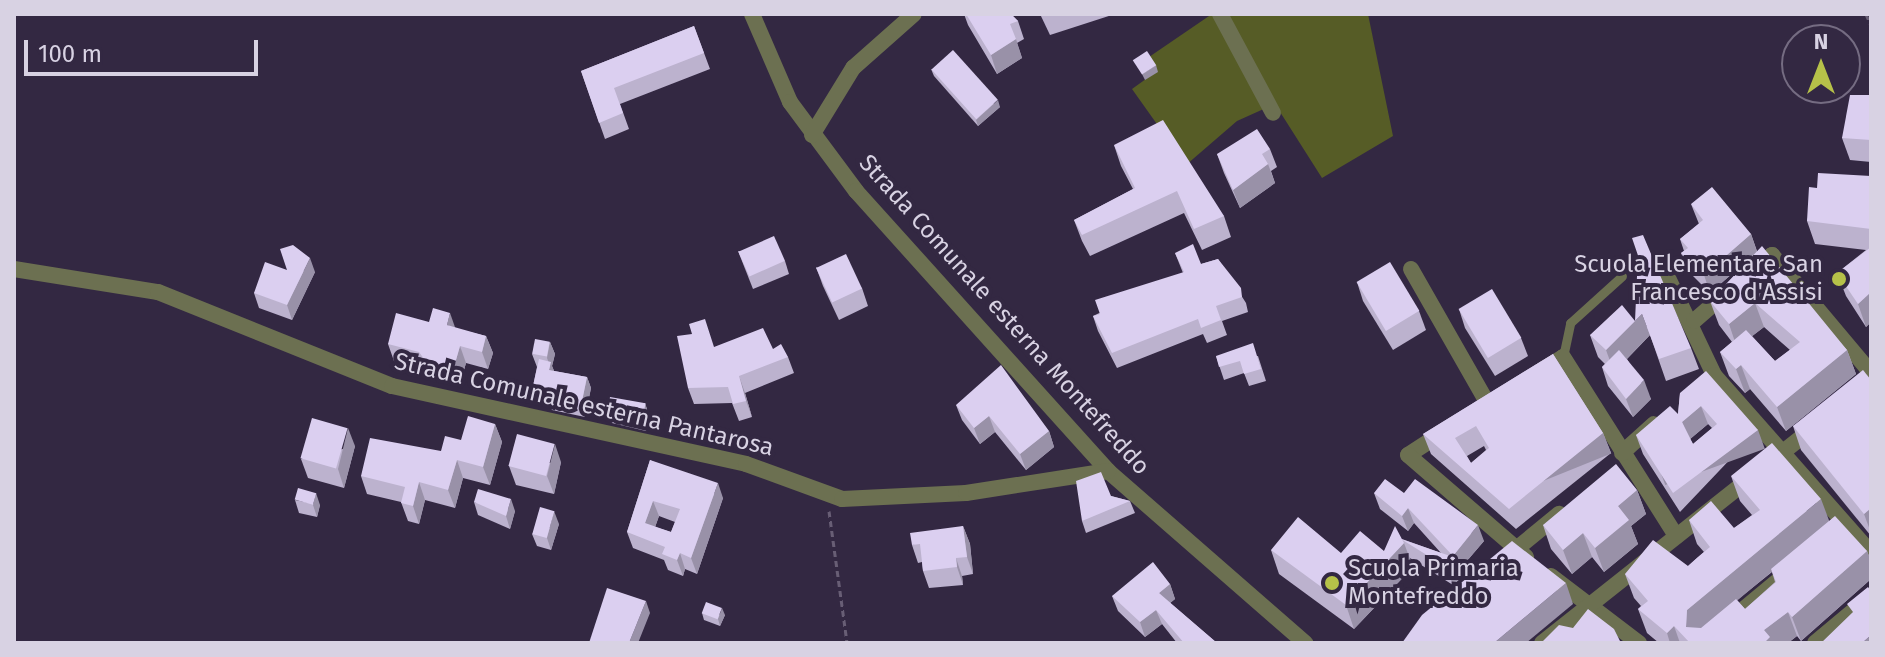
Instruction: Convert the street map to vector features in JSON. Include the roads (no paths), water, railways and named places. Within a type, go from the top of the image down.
[{"type":"street","name":"Strada Comunale esterna Montefreddo","points":[[752,14],[812,135],[1108,471],[1305,643]]},
{"type":"street","points":[[812,135],[853,68],[914,14]]},
{"type":"street","points":[[1220,14],[1273,113]]},
{"type":"street","points":[[1694,321],[1772,255],[1871,373]]},
{"type":"street","name":"Strada Comunale esterna Pantarosa","points":[[14,269],[158,292],[392,386],[746,464],[835,496],[877,501],[966,493],[1108,471]]},
{"type":"street","points":[[1411,269],[1481,409],[1408,455],[1516,549],[1639,643]]},
{"type":"street","points":[[1668,278],[1694,321],[1714,375],[1782,452],[1840,529],[1871,553]]},
{"type":"street","points":[[1525,381],[1563,357],[1621,461],[1676,536]]},
{"type":"street","points":[[1621,461],[1670,410]]},
{"type":"street","points":[[1542,643],[1823,420]]},
{"type":"street","points":[[1493,568],[1577,500]]},
{"type":"street","points":[[1703,643],[1798,564]]},
{"type":"street","points":[[1815,643],[1871,596]]},
{"type":"lane","points":[[1563,357],[1570,323],[1622,276]]},
{"type":"place","name":"Scuola Elementare San Francesco d'Assisi","points":[[1839,279]]},
{"type":"place","name":"Scuola Primaria Montefreddo","points":[[1332,583]]}]
